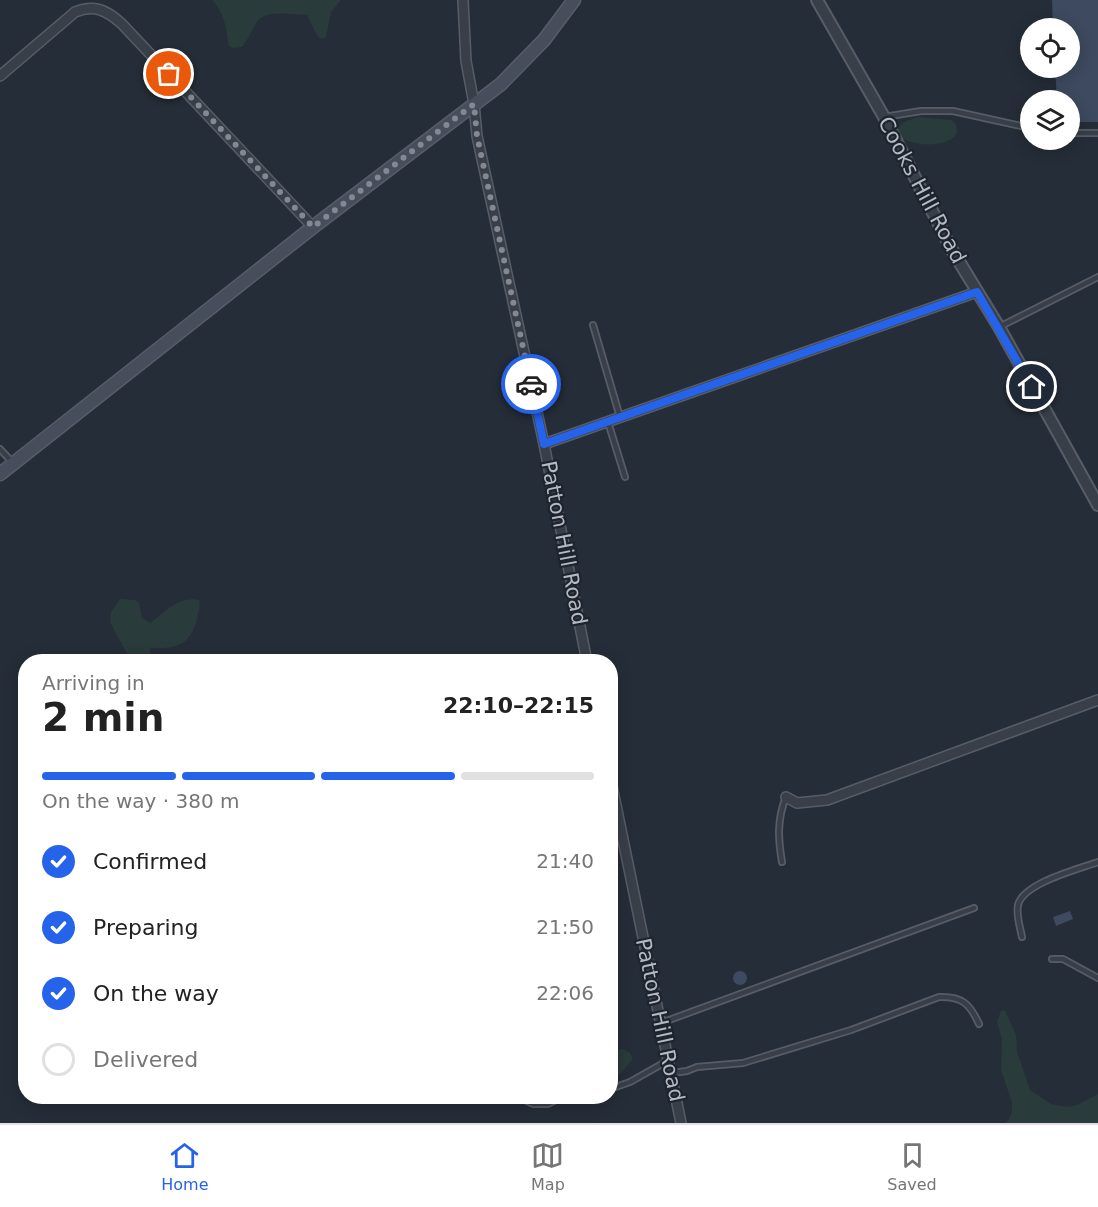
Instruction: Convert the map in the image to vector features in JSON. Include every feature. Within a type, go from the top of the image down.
[{"type":"main road","points":[[0,474],[313,227],[501,84],[544,40],[573,0]]},
{"type":"street","name":"Patton Hill Road","points":[[463,0],[467,73],[474,104],[477,136],[544,444],[585,654]]},
{"type":"street","name":"Cooks Hill Road","points":[[817,0],[884,117],[977,292],[999,327],[1098,505]]},
{"type":"street","points":[[0,75],[75,12],[85,8],[102,9],[121,22],[313,227]]},
{"type":"street","points":[[544,444],[977,292]]},
{"type":"street","points":[[786,797],[797,803],[827,800],[1098,700]]},
{"type":"street","name":"Patton Hill Road","points":[[618,814],[681,1123]]},
{"type":"lane","points":[[884,117],[921,111],[953,111],[1020,126]]},
{"type":"lane","points":[[1080,133],[1098,133]]},
{"type":"lane","points":[[999,327],[1098,277]]},
{"type":"lane","points":[[593,325],[621,418]]},
{"type":"lane","points":[[608,422],[625,477]]},
{"type":"lane","points":[[0,449],[13,463]]},
{"type":"lane","points":[[782,862],[778,830],[780,812],[786,797]]},
{"type":"lane","points":[[1022,937],[1017,907],[1025,894],[1049,879],[1098,862]]},
{"type":"lane","points":[[662,1023],[974,908]]},
{"type":"lane","points":[[1052,959],[1063,959],[1098,978]]},
{"type":"lane","points":[[672,1073],[697,1067],[743,1063],[850,1030],[939,997],[951,996],[962,1000],[972,1008],[979,1024]]},
{"type":"lane","points":[[618,1086],[669,1060]]},
{"type":"shaded area","points":[[212,0],[341,0],[331,12],[326,37],[322,39],[318,37],[307,15],[273,14],[257,22],[242,47],[233,48],[229,46],[222,16]]},
{"type":"shaded area","points":[[917,117],[951,120],[955,123],[957,132],[953,138],[938,144],[918,144],[901,137],[897,132],[899,126]]},
{"type":"shaded area","points":[[120,599],[135,600],[139,603],[142,618],[150,623],[178,602],[199,600],[200,607],[194,628],[186,640],[167,648],[150,648],[150,654],[127,654],[110,622],[111,612]]},
{"type":"shaded area","points":[[1005,1010],[1016,1035],[1017,1052],[1030,1090],[1051,1104],[1067,1107],[1077,1105],[1098,1094],[1098,1123],[1004,1123],[1008,1121],[1012,1112],[1012,1103],[1001,1070],[1002,1040],[997,1021],[1001,1011]]},
{"type":"shaded area","points":[[623,1049],[630,1053],[633,1059],[618,1075],[618,1050]]},
{"type":"water","points":[[1052,0],[1098,0],[1098,122],[1080,122],[1080,90],[1056,90],[1056,78],[1080,78],[1080,18],[1053,18]]},
{"type":"water","points":[[1070,911],[1073,919],[1056,926],[1053,917]]},
{"type":"water","points":[[740,971],[745,973],[747,978],[745,983],[740,985],[735,983],[733,978],[735,973]]},
{"type":"way so far","points":[[169,74],[313,227],[474,104],[477,136],[531,384]]},
{"type":"route","points":[[531,384],[544,444],[977,292],[1032,387]]}]
